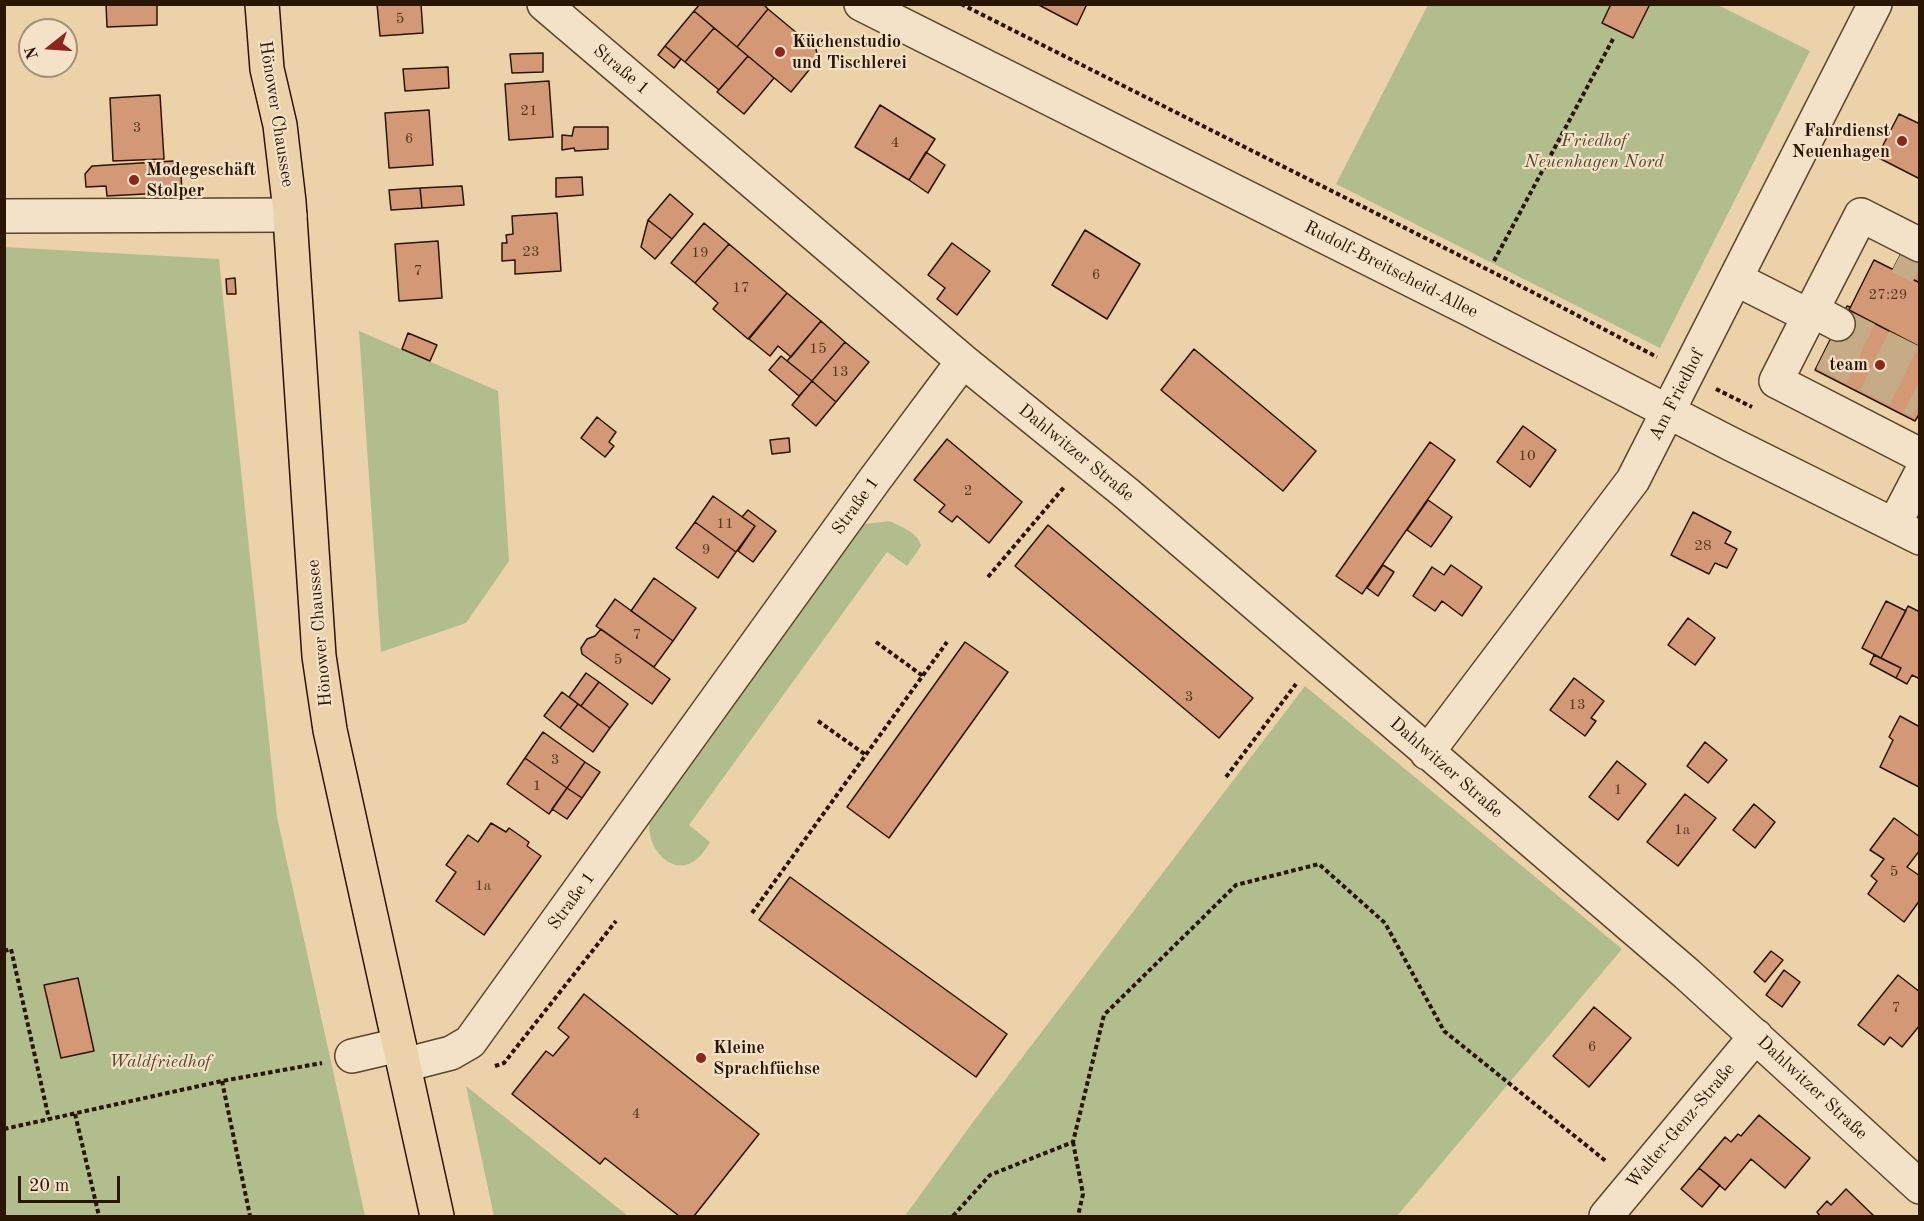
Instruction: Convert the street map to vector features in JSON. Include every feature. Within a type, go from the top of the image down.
[{"type":"main road","name":"Hönower Chaussee","points":[[263,8],[267,69],[280,124],[290,215],[321,666],[330,730],[437,1216]]},
{"type":"street","name":"Straße 1","points":[[401,1055],[451,1053],[470,1042],[866,491],[963,361],[544,4]]},
{"type":"street","name":"Rudolf-Breitscheid-Allee","points":[[861,4],[1907,531]]},
{"type":"street","name":"Am Friedhof","points":[[1427,753],[1633,480],[1875,4]]},
{"type":"street","name":"Hönower Chaussee","points":[[4,216],[290,215]]},
{"type":"street","points":[[1909,251],[1852,233],[1816,329],[1776,381],[1920,455]]},
{"type":"street","points":[[1736,279],[1816,329]]},
{"type":"street","name":"Dahlwitzer Straße","points":[[963,361],[1126,493],[1687,974],[1920,1186]]},
{"type":"street","points":[[1907,531],[1920,475]]},
{"type":"street","name":"Walter-Genz-Straße","points":[[1606,1216],[1756,1036]]},
{"type":"street","points":[[352,1056],[401,1055]]},
{"type":"path","points":[[961,4],[1548,300],[1752,407]]},
{"type":"path","points":[[1494,261],[1613,39]]},
{"type":"path","points":[[988,577],[1086,461]]},
{"type":"path","points":[[876,642],[923,676]]},
{"type":"path","points":[[752,913],[947,642]]},
{"type":"path","points":[[1226,777],[1316,657]]},
{"type":"path","points":[[818,721],[866,755]]},
{"type":"path","points":[[1078,1216],[1083,1194],[1072,1142],[1104,1015],[1236,885],[1319,864],[1385,922],[1444,1031],[1634,1184]]},
{"type":"path","points":[[484,1069],[504,1063],[616,921]]},
{"type":"path","points":[[4,951],[11,949],[49,1119]]},
{"type":"path","points":[[4,1129],[222,1081],[352,1056]]},
{"type":"path","points":[[222,1081],[250,1216]]},
{"type":"path","points":[[75,1113],[99,1216]]},
{"type":"path","points":[[953,1216],[990,1175],[1072,1142]]},
{"type":"green space","name":"Friedhof Neuenhagen Nord","points":[[1428,5],[1718,5],[1810,51],[1660,348],[1336,184]]},
{"type":"green space","name":"Waldfriedhof","points":[[4,247],[219,259],[277,817],[365,1216],[5,1216]]},
{"type":"green space","points":[[359,331],[498,391],[509,561],[466,623],[381,652]]},
{"type":"green space","points":[[890,521],[917,537],[921,546],[907,566],[887,552],[689,825],[710,842],[702,854],[692,863],[677,865],[670,863],[654,847],[648,815],[857,525]]},
{"type":"green space","points":[[1305,686],[1622,949],[1397,1216],[905,1216],[973,1122]]},
{"type":"green space","points":[[466,1086],[628,1216],[494,1216]]},
{"type":"building","points":[[106,4],[157,4],[157,25],[107,27]]},
{"type":"building","points":[[377,4],[421,4],[423,33],[380,36]]},
{"type":"building","points":[[700,4],[763,4],[768,9],[737,47],[694,11]]},
{"type":"building","points":[[1037,4],[1087,4],[1077,25]]},
{"type":"building","points":[[1611,4],[1650,4],[1633,38],[1602,23]]},
{"type":"building","name":"Küchenstudio und Tischlerei","points":[[768,9],[816,49],[818,59],[791,92],[737,47]]},
{"type":"building","points":[[694,11],[714,28],[685,62],[665,46]]},
{"type":"building","points":[[714,28],[748,56],[719,90],[685,62]]},
{"type":"building","points":[[665,46],[681,59],[674,68],[658,55]]},
{"type":"building","points":[[543,53],[543,72],[512,73],[510,54]]},
{"type":"building","points":[[748,56],[774,78],[744,114],[717,92]]},
{"type":"building","points":[[448,67],[449,88],[405,91],[403,69]]},
{"type":"building","points":[[549,81],[553,137],[509,140],[505,84]]},
{"type":"building","points":[[160,95],[164,159],[113,161],[110,98]]},
{"type":"building","points":[[880,105],[935,139],[909,180],[855,147]]},
{"type":"building","points":[[429,110],[433,165],[389,168],[385,113]]},
{"type":"building","name":"Fahrdienst Neuenhagen","points":[[1899,114],[1920,124],[1920,179],[1877,157]]},
{"type":"building","points":[[574,127],[608,127],[608,149],[562,150],[562,135],[572,136]]},
{"type":"building","points":[[926,152],[945,165],[928,193],[909,180]]},
{"type":"building","name":"Modegeschäft Stolper","points":[[173,161],[181,174],[182,192],[107,196],[106,186],[86,187],[85,174],[92,166]]},
{"type":"building","points":[[582,177],[583,195],[556,197],[556,178]]},
{"type":"building","points":[[462,186],[464,205],[422,208],[420,188]]},
{"type":"building","points":[[420,188],[422,208],[391,210],[389,190]]},
{"type":"building","points":[[670,194],[693,214],[672,239],[648,220]]},
{"type":"building","points":[[557,213],[561,271],[515,274],[515,260],[502,261],[502,243],[507,243],[506,235],[513,234],[512,216]]},
{"type":"building","points":[[648,220],[672,239],[655,259],[641,247]]},
{"type":"building","points":[[704,223],[729,244],[695,283],[671,263]]},
{"type":"building","points":[[1085,230],[1140,264],[1107,319],[1052,285]]},
{"type":"building","points":[[438,241],[442,298],[399,301],[395,244]]},
{"type":"building","points":[[952,243],[990,271],[957,315],[937,299],[945,288],[928,275]]},
{"type":"building","points":[[729,244],[787,293],[748,339],[713,309],[718,303],[695,283]]},
{"type":"building","points":[[1906,244],[1920,252],[1920,283],[1893,269]]},
{"type":"building","points":[[1874,260],[1920,283],[1920,347],[1849,310]]},
{"type":"building","points":[[235,278],[236,294],[227,294],[226,279]]},
{"type":"building","points":[[787,293],[821,321],[791,357],[778,346],[770,356],[749,339]]},
{"type":"building","points":[[1847,306],[1850,307],[1849,310],[1920,347],[1920,413],[1915,421],[1815,370]]},
{"type":"building","points":[[821,321],[845,342],[812,381],[787,361]]},
{"type":"building","points":[[408,333],[437,345],[430,361],[402,349]]},
{"type":"building","points":[[845,342],[869,362],[836,402],[812,381]]},
{"type":"building","points":[[1194,349],[1316,451],[1283,491],[1161,390]]},
{"type":"building","points":[[781,356],[812,381],[799,396],[769,370]]},
{"type":"building","points":[[812,381],[836,402],[816,426],[792,405]]},
{"type":"building","points":[[597,417],[616,432],[609,442],[614,446],[605,457],[581,438]]},
{"type":"building","points":[[1523,426],[1556,450],[1530,487],[1497,462]]},
{"type":"building","points":[[789,438],[790,452],[772,454],[770,440]]},
{"type":"building","points":[[947,439],[1022,502],[989,543],[957,516],[952,522],[939,512],[945,505],[914,480]]},
{"type":"building","points":[[1430,442],[1455,460],[1362,594],[1336,576]]},
{"type":"building","points":[[713,496],[755,526],[736,552],[695,522]]},
{"type":"building","points":[[1428,500],[1452,517],[1431,547],[1407,530]]},
{"type":"building","points":[[748,510],[776,531],[753,562],[738,551],[755,526],[742,517]]},
{"type":"building","points":[[1693,512],[1731,532],[1725,543],[1737,549],[1727,568],[1715,563],[1709,574],[1671,555]]},
{"type":"building","points":[[695,522],[736,552],[718,578],[676,548]]},
{"type":"building","points":[[1048,525],[1253,698],[1219,738],[1015,566]]},
{"type":"building","points":[[1383,565],[1394,572],[1378,596],[1367,588]]},
{"type":"building","points":[[1451,565],[1482,587],[1462,616],[1442,601],[1435,611],[1413,596],[1432,567],[1444,575]]},
{"type":"building","points":[[654,578],[696,608],[673,641],[631,611]]},
{"type":"building","points":[[615,599],[673,641],[654,667],[596,626]]},
{"type":"building","points":[[1886,601],[1906,611],[1881,658],[1862,648]]},
{"type":"building","points":[[1908,606],[1920,612],[1920,679],[1912,675],[1907,684],[1896,678],[1901,668],[1881,658]]},
{"type":"building","points":[[1688,618],[1715,638],[1695,665],[1668,645]]},
{"type":"building","points":[[601,629],[670,679],[652,704],[582,654],[581,648],[587,639],[595,636]]},
{"type":"building","points":[[965,642],[1008,672],[889,838],[847,807]]},
{"type":"building","points":[[1874,655],[1901,668],[1896,678],[1870,664]]},
{"type":"building","points":[[586,673],[599,682],[581,706],[569,697]]},
{"type":"building","points":[[1574,678],[1604,701],[1591,718],[1596,721],[1585,736],[1550,710]]},
{"type":"building","points":[[599,682],[628,704],[610,728],[581,706]]},
{"type":"building","points":[[562,692],[578,704],[560,728],[544,716]]},
{"type":"building","points":[[578,704],[610,728],[593,752],[560,728]]},
{"type":"building","points":[[1900,716],[1920,727],[1919,787],[1880,767],[1893,740],[1889,737]]},
{"type":"building","points":[[543,732],[585,762],[567,788],[525,758]]},
{"type":"building","points":[[1705,742],[1727,760],[1708,783],[1687,766]]},
{"type":"building","points":[[525,758],[567,788],[549,814],[507,784]]},
{"type":"building","points":[[1617,761],[1646,784],[1618,820],[1589,797]]},
{"type":"building","points":[[585,762],[600,772],[582,798],[567,788]]},
{"type":"building","points":[[567,788],[582,798],[567,819],[552,809]]},
{"type":"building","points":[[1685,794],[1716,818],[1678,866],[1647,842]]},
{"type":"building","points":[[1754,804],[1775,822],[1755,848],[1733,830]]},
{"type":"building","points":[[1894,818],[1920,837],[1920,850],[1907,867],[1920,876],[1920,900],[1904,922],[1868,894],[1877,881],[1871,876],[1884,859],[1870,850]]},
{"type":"building","points":[[491,823],[506,832],[509,828],[529,842],[527,846],[541,856],[484,935],[436,901],[456,872],[446,865],[468,835],[478,842]]},
{"type":"building","points":[[790,877],[1007,1034],[976,1077],[759,920]]},
{"type":"building","points":[[1771,951],[1783,960],[1765,982],[1754,972]]},
{"type":"building","points":[[1784,970],[1800,982],[1782,1007],[1766,995]]},
{"type":"building","points":[[1898,975],[1920,992],[1920,1025],[1902,1047],[1890,1037],[1884,1045],[1858,1025]]},
{"type":"building","points":[[78,978],[94,1051],[61,1058],[44,985]]},
{"type":"building","points":[[584,994],[759,1134],[694,1216],[679,1216],[605,1158],[600,1164],[512,1094],[546,1051],[553,1056],[569,1037],[558,1028]]},
{"type":"building","points":[[1594,1007],[1631,1038],[1589,1087],[1553,1056]]},
{"type":"building","points":[[1759,1115],[1810,1158],[1785,1188],[1751,1159],[1725,1190],[1699,1168],[1725,1137],[1731,1142],[1738,1134],[1741,1136]]},
{"type":"building","points":[[1699,1168],[1720,1185],[1702,1207],[1681,1189]]},
{"type":"building","points":[[1846,1189],[1874,1216],[1820,1216],[1817,1212],[1827,1201],[1831,1205]]},
{"type":"tunnel","points":[[1899,257],[1920,268]]},
{"type":"tunnel","points":[[1838,324],[1920,365]]},
{"type":"tunnel","points":[[1824,353],[1920,402]]},
{"type":"place","name":"Küchenstudio und Tischlerei","points":[[780,52]]},
{"type":"place","name":"Fahrdienst Neuenhagen","points":[[1902,141]]},
{"type":"place","name":"Modegeschäft Stolper","points":[[134,180]]},
{"type":"place","name":"team","points":[[1880,365]]},
{"type":"place","name":"Kleine Sprachfüchse","points":[[701,1058]]}]
